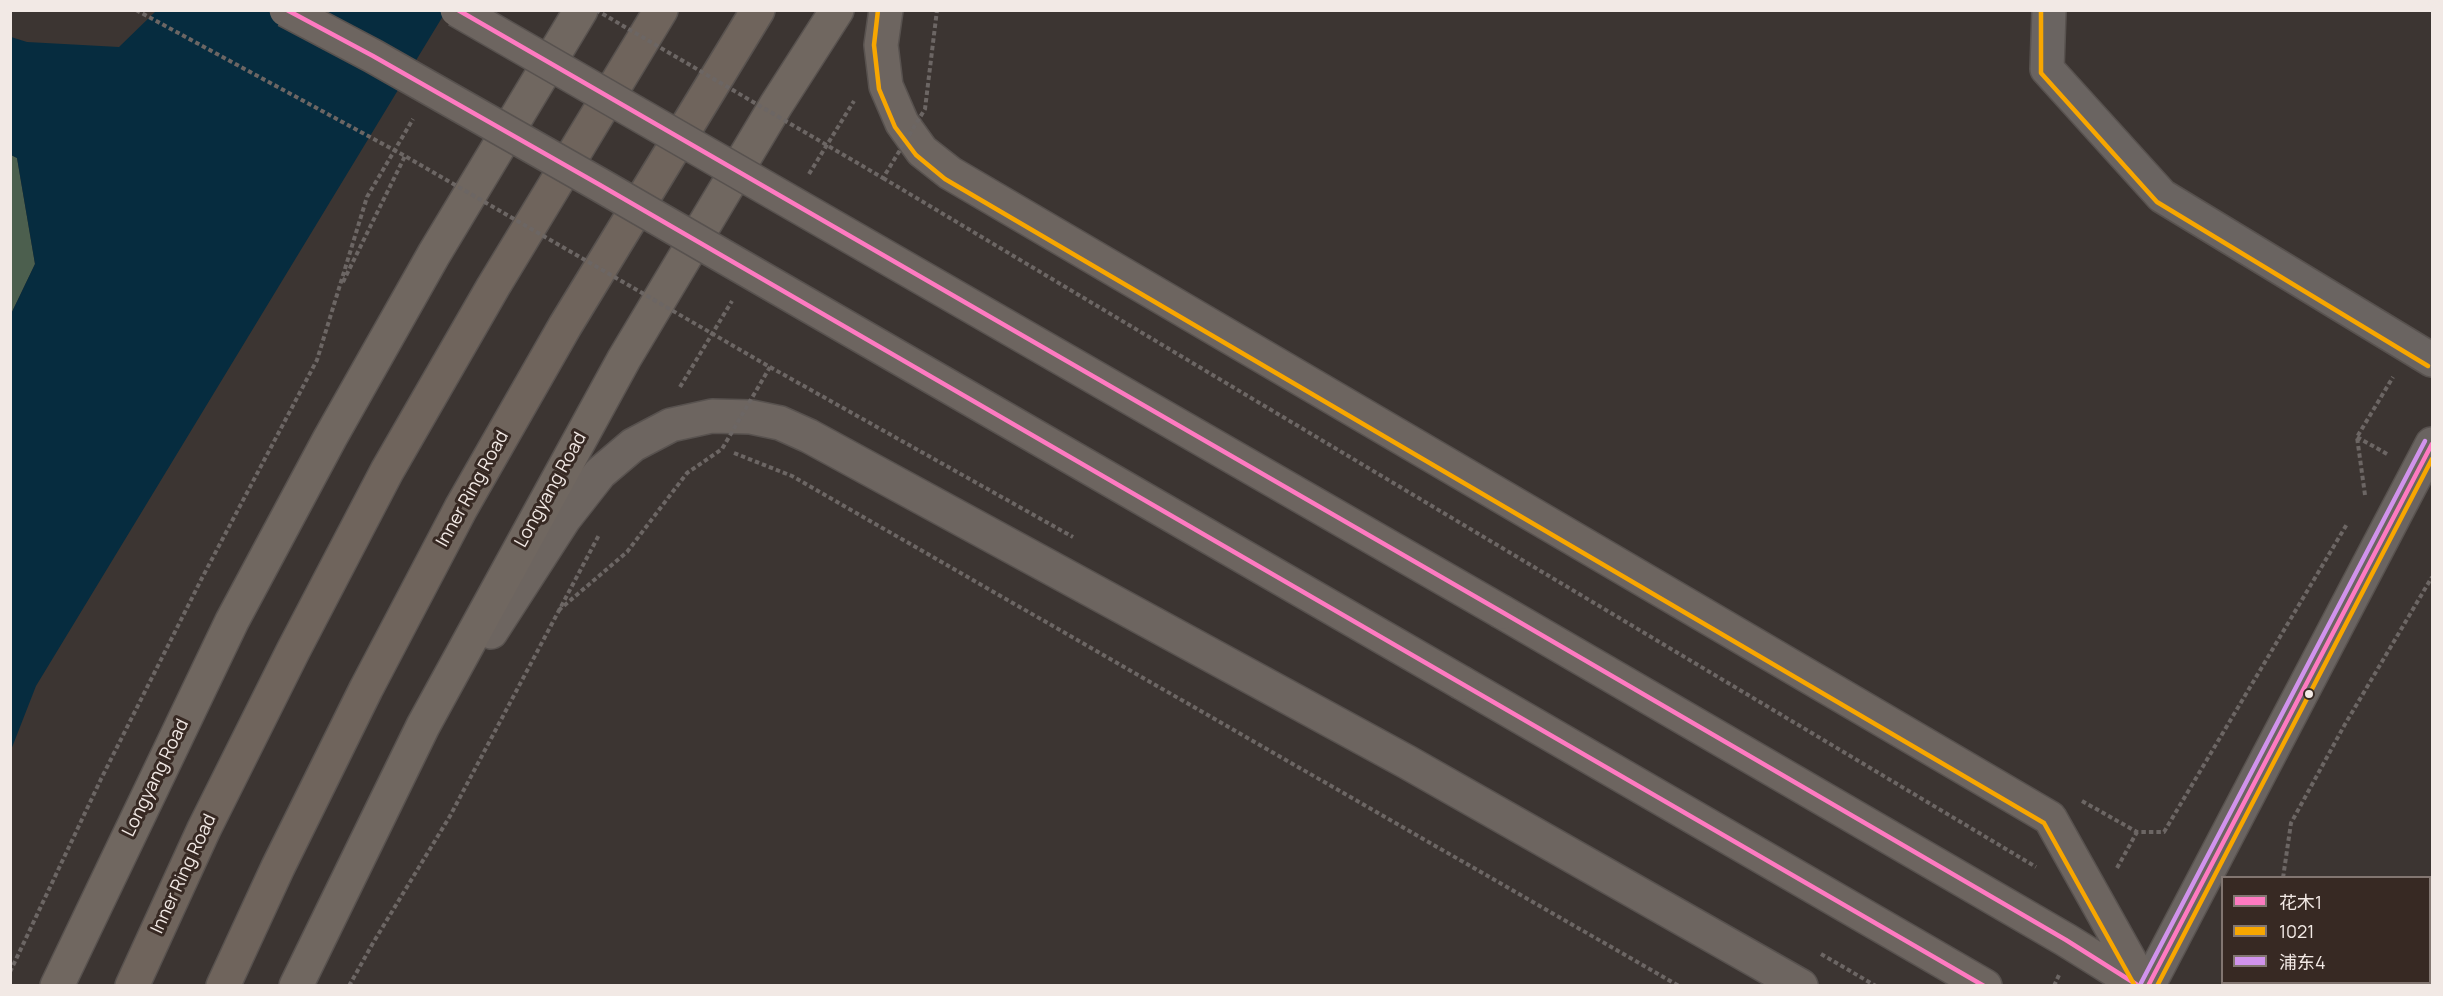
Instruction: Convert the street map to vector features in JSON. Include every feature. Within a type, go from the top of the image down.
[{"type":"highway","name":"Inner Ring Road","points":[[132,986],[209,819],[387,471],[493,287],[662,10]]},
{"type":"highway","name":"Inner Ring Road","points":[[223,986],[278,867],[366,689],[461,508],[565,326],[758,10]]},
{"type":"main road","points":[[286,10],[373,56],[600,185],[1985,986]]},
{"type":"main road","points":[[457,10],[1502,612],[2144,986]]},
{"type":"main road","name":"Longyang Road","points":[[57,986],[232,621],[434,254],[581,10]]},
{"type":"main road","name":"Longyang Road","points":[[296,986],[423,726],[624,359],[837,10]]},
{"type":"main road","points":[[886,10],[881,45],[885,86],[902,123],[922,152],[940,166],[2050,818],[2144,986]]},
{"type":"main road","points":[[382,807],[531,567],[564,519],[600,473],[633,445],[671,425],[712,416],[751,417],[780,423],[809,436],[1407,762],[1801,986]]},
{"type":"street","points":[[2049,10],[2047,69],[2162,196],[2422,353]]},
{"type":"street","points":[[2144,986],[2433,444]]},
{"type":"path","points":[[136,10],[405,156],[770,367],[722,449],[687,473],[627,552],[559,610]]},
{"type":"path","points":[[596,10],[883,178],[2046,873]]},
{"type":"path","points":[[883,178],[925,109],[937,10]]},
{"type":"path","points":[[10,972],[106,768],[202,578],[308,379],[324,340],[367,197],[419,110]]},
{"type":"path","points":[[338,294],[405,156]]},
{"type":"path","points":[[2359,504],[2365,494],[2357,436],[2422,353]]},
{"type":"path","points":[[722,449],[792,476],[1679,986]]},
{"type":"path","points":[[2137,832],[2164,832],[2353,514]]},
{"type":"path","points":[[2283,876],[2291,823],[2344,726],[2433,577]]},
{"type":"green space","points":[[11,155],[17,158],[35,264],[11,314]]},
{"type":"water","points":[[156,11],[446,11],[36,686],[11,750],[11,314],[35,264],[17,158],[11,155],[11,37],[27,42],[119,47]]},
{"type":"transit line","name":"花木1","points":[[287,10],[373,56],[600,185],[1984,986]]},
{"type":"transit line","name":"花木1","points":[[458,10],[1502,612],[2066,940],[2139,986]]},
{"type":"transit line","name":"1021","points":[[878,10],[874,45],[879,89],[895,127],[916,155],[945,179],[2044,823],[2135,986]]},
{"type":"transit line","name":"1021","points":[[2041,10],[2041,73],[2157,202],[2428,366]]},
{"type":"transit line","name":"浦东4","points":[[2141,983],[2425,441]]},
{"type":"transit line","name":"花木1","points":[[2148,986],[2432,444]]},
{"type":"transit line","name":"1021","points":[[2157,986],[2432,459]]}]
